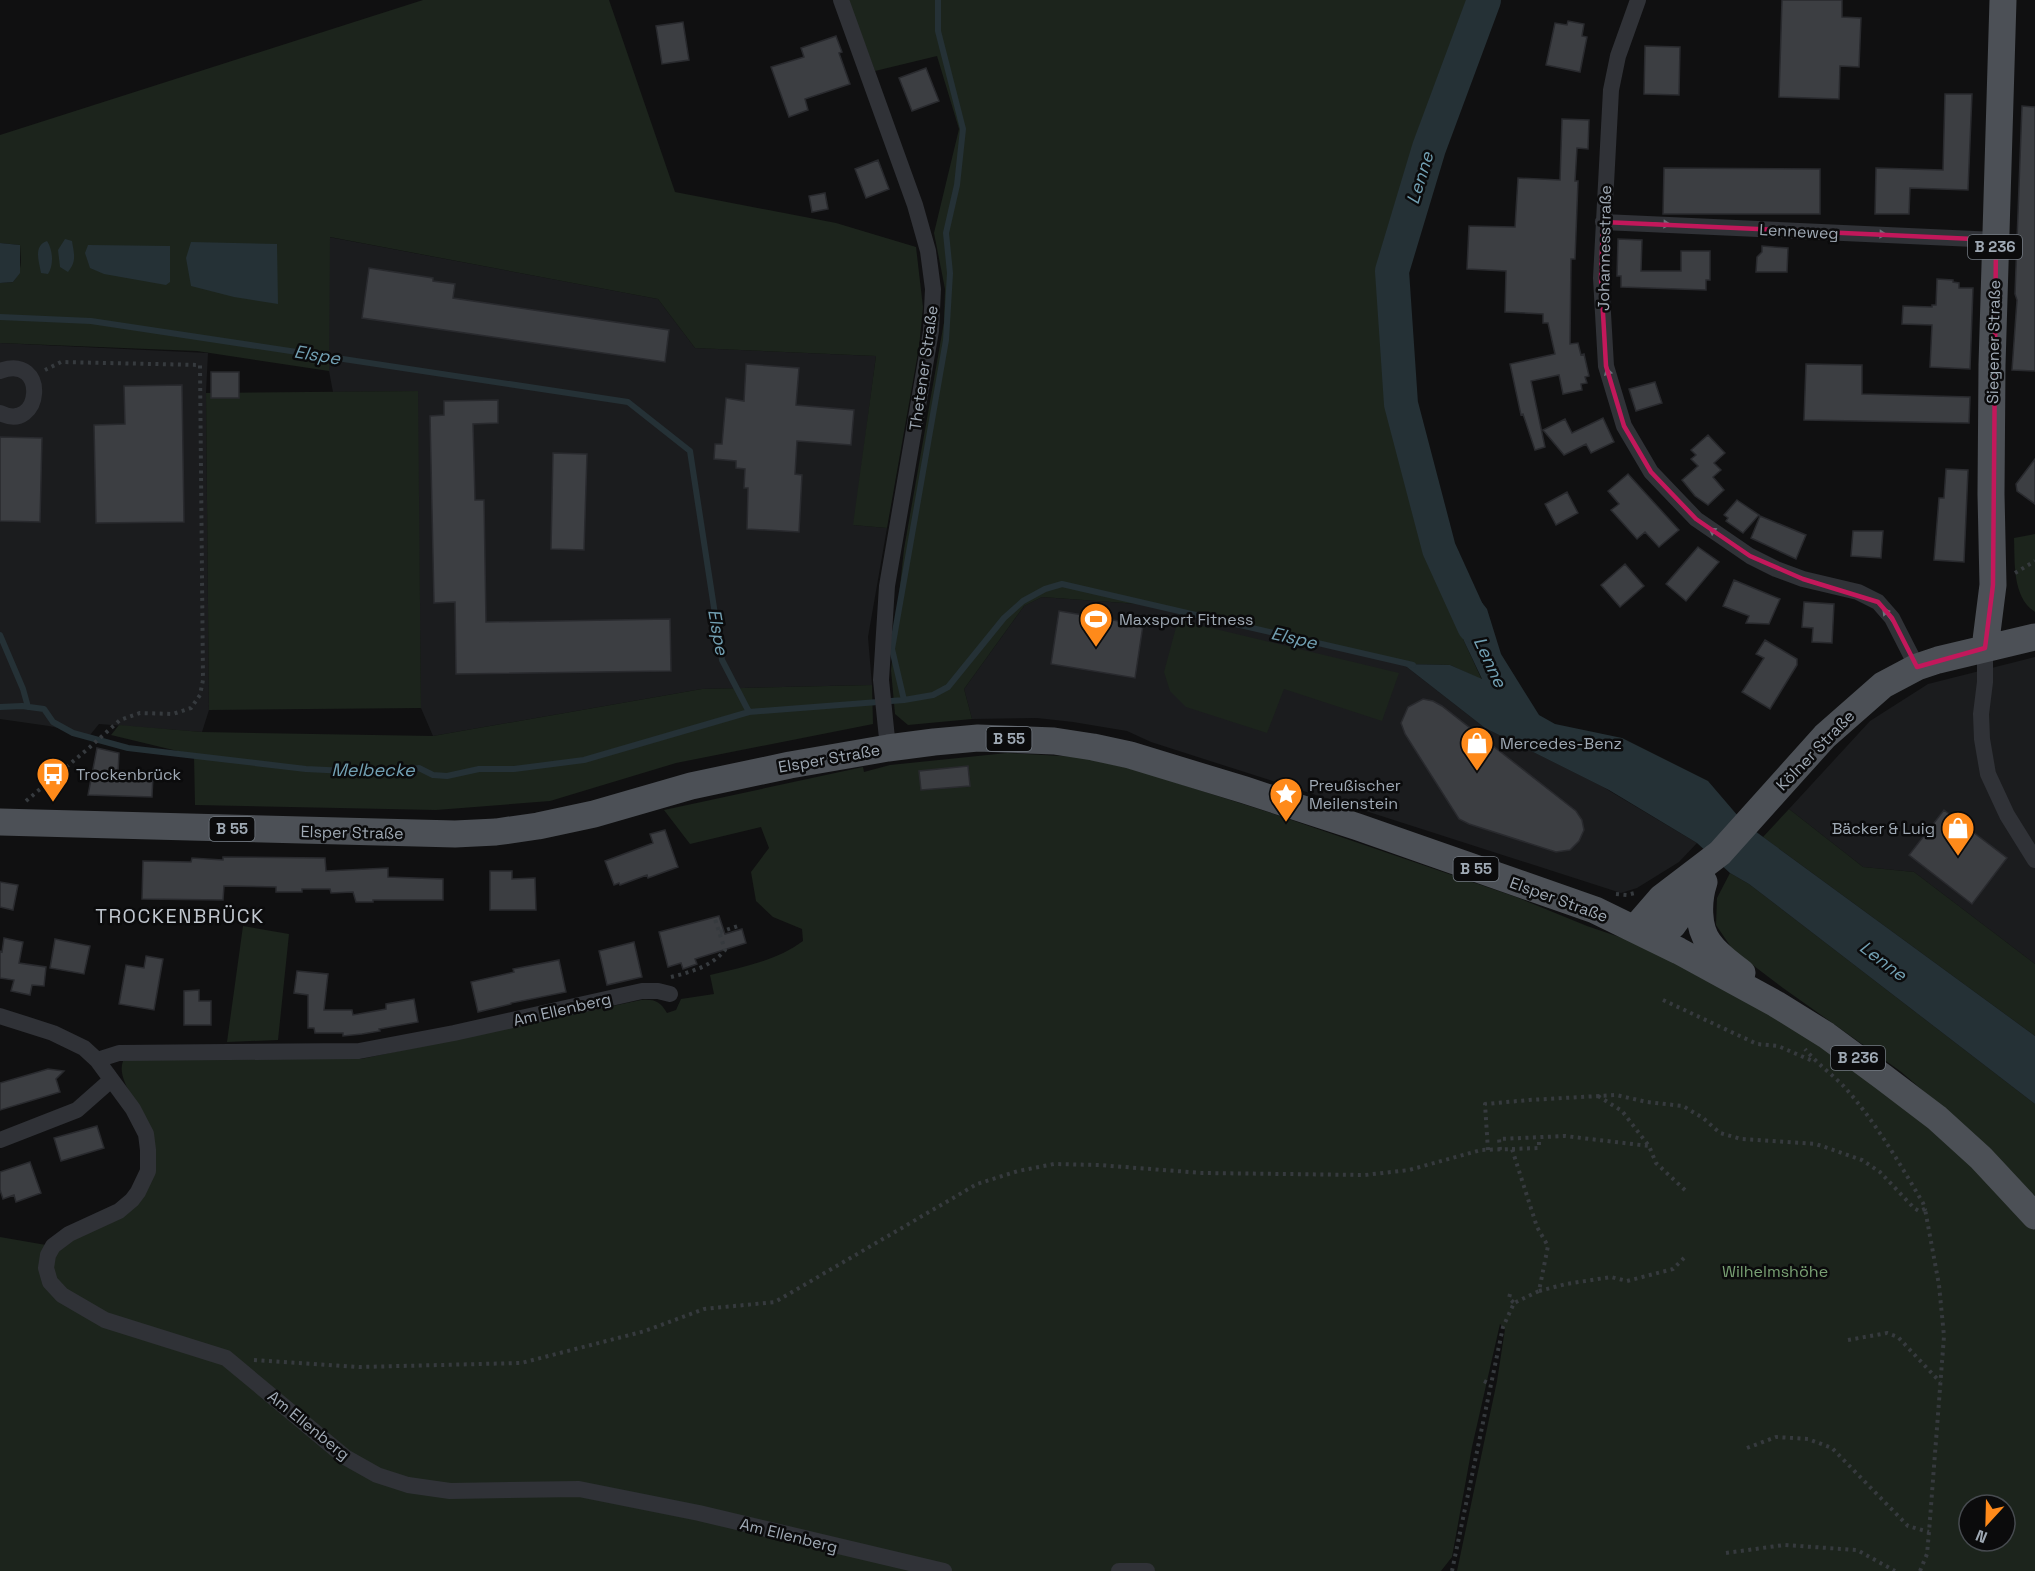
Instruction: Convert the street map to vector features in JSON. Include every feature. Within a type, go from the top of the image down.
[{"type":"main road","name":"Siegener Straße","points":[[1985,648],[1993,585],[1990,494],[2003,0]]},
{"type":"main road","name":"Kölner Straße","points":[[1635,928],[1682,912],[1720,854],[1825,736],[1877,690],[1917,667],[1985,648],[2035,638]]},
{"type":"main road","name":"Elsper Straße","points":[[4,823],[443,834],[496,832],[594,814],[691,786],[790,765],[886,735],[1054,741],[1121,753],[1211,779],[1358,827],[1595,910],[1635,928]]},
{"type":"main road","points":[[1720,854],[1699,896],[1682,912],[1716,951],[1776,1004]]},
{"type":"main road","name":"B 236","points":[[1635,928],[1776,1004],[1826,1035],[1937,1118],[1981,1158],[2035,1216]]},
{"type":"street","name":"Thetener Straße","points":[[841,0],[915,205],[928,250],[933,289],[931,331],[887,586],[881,680],[886,735]]},
{"type":"street","name":"Johannesstraße","points":[[1638,0],[1618,56],[1611,90],[1600,278],[1606,366],[1624,426],[1651,472],[1696,519],[1750,556],[1803,579],[1858,592],[1878,602],[1892,618],[1917,667]]},
{"type":"street","name":"Lenneweg","points":[[1603,222],[1996,240]]},
{"type":"street","points":[[0,371],[17,368],[31,377],[36,393],[34,401],[23,413],[15,416],[0,413]]},
{"type":"street","points":[[1985,648],[1985,682],[1981,722],[1988,774],[2007,815],[2035,860]]},
{"type":"street","name":"Am Ellenberg","points":[[97,1060],[119,1053],[359,1052],[642,991],[658,991],[666,986]]},
{"type":"street","name":"Am Ellenberg","points":[[0,1016],[53,1033],[84,1048],[97,1060],[134,1109],[146,1134],[148,1171],[138,1192],[119,1211],[69,1234],[53,1246],[48,1255],[46,1268],[50,1282],[62,1295],[105,1320],[226,1358],[345,1457],[377,1475],[408,1485],[450,1491],[579,1489],[699,1513],[944,1571]]},
{"type":"street","points":[[0,1140],[77,1110],[111,1080]]},
{"type":"street","points":[[1119,1571],[1147,1571]]},
{"type":"path","points":[[4,823],[28,798],[120,720],[140,714],[173,714],[191,708],[200,695],[203,680],[200,365],[61,362],[31,377]]},
{"type":"path","points":[[666,986],[719,958],[725,951],[714,916]]},
{"type":"path","points":[[720,932],[738,926]]},
{"type":"path","points":[[1663,1000],[1757,1044],[1778,1046],[1816,1062]]},
{"type":"path","points":[[1802,1046],[1816,1062],[1846,1088],[1881,1131],[1925,1209],[1939,1285],[1944,1336],[1927,1554],[1920,1571]]},
{"type":"path","points":[[1488,1150],[1485,1104],[1616,1095],[1647,1102],[1683,1106],[1703,1118],[1720,1133],[1741,1139],[1816,1144],[1842,1152],[1862,1160],[1880,1172],[1914,1208],[1919,1211],[1925,1209]]},
{"type":"path","points":[[1597,1096],[1622,1111],[1649,1146],[1656,1163],[1686,1191]]},
{"type":"path","points":[[1500,1149],[1499,1139],[1565,1136],[1649,1146]]},
{"type":"path","points":[[226,1358],[359,1367],[521,1363],[645,1331],[704,1309],[775,1302],[977,1184],[1018,1171],[1054,1164],[1202,1173],[1365,1174],[1409,1170],[1488,1150],[1539,1148],[1539,1138]]},
{"type":"path","points":[[1512,1149],[1537,1227],[1548,1246],[1539,1291]]},
{"type":"path","points":[[1452,1571],[1503,1327],[1514,1303],[1539,1291],[1566,1284],[1611,1277],[1627,1281],[1673,1269],[1685,1257]]},
{"type":"path","points":[[1510,1294],[1509,1298],[1514,1303]]},
{"type":"path","points":[[1848,1340],[1887,1333],[1898,1337],[1940,1382]]},
{"type":"path","points":[[1484,1381],[1490,1384]]},
{"type":"path","points":[[1747,1448],[1776,1437],[1808,1439],[1832,1448],[1908,1526],[1929,1532]]},
{"type":"path","points":[[1726,1553],[1784,1545],[1857,1550],[1895,1571]]},
{"type":"highlighted area","points":[[1603,222],[1996,240],[1993,585],[1985,648],[1917,667],[1892,618],[1878,602],[1803,579],[1750,556],[1696,519],[1651,472],[1624,426],[1606,366],[1601,278]]},
{"type":"shaded area","points":[[329,237],[658,299],[695,348],[876,356],[854,525],[887,528],[868,637],[872,685],[702,689],[433,736],[421,708],[417,391],[333,392],[329,371]]},
{"type":"shaded area","points":[[0,343],[208,353],[206,393],[209,710],[202,732],[99,724],[90,735],[0,719]]},
{"type":"shaded area","points":[[1042,597],[1139,604],[1266,630],[1403,664],[1485,728],[1603,787],[1697,843],[1679,862],[1637,888],[1621,893],[1151,742],[1127,731],[1037,718],[972,719],[964,689],[1024,606]]},
{"type":"shaded area","points":[[2035,657],[2035,964],[1914,872],[1863,867],[1789,809],[1870,721],[1928,684]]},
{"type":"green space","points":[[423,0],[609,0],[675,192],[836,223],[916,247],[923,307],[919,347],[887,528],[853,525],[876,356],[695,348],[658,299],[330,237],[329,371],[197,351],[0,343],[0,283],[13,282],[20,269],[21,260],[20,245],[0,243],[0,135]]},
{"type":"green space","points":[[848,0],[1493,0],[1394,255],[1400,356],[1451,563],[1464,641],[1482,680],[1450,665],[1403,664],[1266,630],[1139,604],[1042,597],[1024,606],[964,689],[972,719],[908,725],[895,714],[891,670],[904,549],[944,322],[945,289],[934,233],[959,129],[937,56],[875,71]]},
{"type":"green space","points":[[418,391],[421,708],[209,710],[206,393]]},
{"type":"green space","points":[[2035,534],[2035,612],[2022,597],[2016,578],[2014,538]]},
{"type":"green space","points":[[1178,620],[1399,673],[1382,721],[1284,689],[1267,733],[1186,707],[1170,691],[1164,672]]},
{"type":"green space","points":[[872,685],[873,724],[676,763],[550,801],[436,810],[195,805],[194,755],[111,735],[119,725],[202,732],[433,736],[702,689]]},
{"type":"green space","name":"Wilhelmshöhe","points":[[1007,753],[1079,757],[1136,770],[1274,814],[1516,897],[1587,926],[1684,959],[1759,1000],[1925,1119],[2035,1230],[2035,1571],[1457,1571],[1497,1381],[1505,1329],[1500,1324],[1472,1447],[1452,1557],[1441,1571],[0,1571],[0,1237],[46,1245],[145,1192],[149,1145],[147,1121],[125,1084],[123,1061],[135,1059],[361,1059],[641,1000],[656,1002],[667,1013],[676,1010],[681,999],[714,994],[710,975],[782,954],[803,941],[802,929],[773,917],[756,901],[751,872],[769,848],[761,827],[690,844],[664,810],[863,767],[864,772],[890,765]]},
{"type":"green space","points":[[1789,809],[1863,867],[1914,872],[2035,964],[2035,1036],[1763,837]]},
{"type":"green space","points":[[1730,873],[1749,884],[2035,1104],[2035,1197],[1941,1106],[1900,1071],[1733,950],[1716,925],[1717,898]]},
{"type":"green space","points":[[243,926],[289,934],[278,1040],[227,1042]]},
{"type":"water","points":[[65,239],[72,241],[74,254],[73,264],[68,272],[60,267],[58,250]]},
{"type":"water","points":[[47,241],[52,258],[48,274],[41,273],[38,254],[40,246]]},
{"type":"water","points":[[191,242],[277,244],[278,304],[234,297],[191,286],[186,258]]},
{"type":"water","points":[[0,243],[20,245],[20,273],[13,282],[0,283]]},
{"type":"water","points":[[88,245],[170,246],[170,282],[166,285],[104,274],[90,268],[85,253]]},
{"type":"water","points":[[1451,563],[1487,609],[1501,654],[1539,715],[1555,724],[1622,738],[1708,781],[1744,823],[2035,1036],[2035,1104],[1749,884],[1730,873],[1697,843],[1609,790],[1485,728],[1403,664],[1450,665],[1482,679],[1464,641]]},
{"type":"building","points":[[1782,0],[1842,0],[1842,17],[1861,18],[1859,67],[1840,66],[1839,99],[1779,97]]},
{"type":"building","points":[[1568,21],[1584,24],[1582,36],[1587,37],[1580,72],[1546,65],[1555,23],[1567,25]]},
{"type":"building","points":[[683,22],[689,60],[662,64],[656,26]]},
{"type":"building","points":[[836,36],[842,52],[839,53],[850,84],[805,99],[808,110],[789,117],[771,67],[804,57],[801,48]]},
{"type":"building","points":[[1645,46],[1680,47],[1679,95],[1644,94]]},
{"type":"building","points":[[926,68],[939,101],[912,111],[899,78]]},
{"type":"building","points":[[1945,94],[1972,94],[1968,190],[1910,188],[1909,214],[1875,214],[1876,168],[1943,170]]},
{"type":"building","points":[[2022,106],[2035,107],[2035,371],[2012,370],[2017,300],[2015,294]]},
{"type":"building","points":[[1562,119],[1589,120],[1588,149],[1577,148],[1575,181],[1578,181],[1575,259],[1571,259],[1570,344],[1578,343],[1581,355],[1584,354],[1589,376],[1585,377],[1587,383],[1581,384],[1582,390],[1563,394],[1559,375],[1531,381],[1545,447],[1535,450],[1523,414],[1521,415],[1510,364],[1555,354],[1548,323],[1543,323],[1543,314],[1505,312],[1506,271],[1467,269],[1469,226],[1515,227],[1518,178],[1560,180]]},
{"type":"building","points":[[878,160],[889,189],[866,198],[855,169]]},
{"type":"building","points":[[1664,168],[1820,169],[1820,214],[1663,214]]},
{"type":"building","points":[[825,193],[828,209],[812,212],[809,196]]},
{"type":"building","points":[[1618,239],[1642,240],[1641,271],[1681,271],[1681,251],[1710,251],[1710,280],[1706,280],[1706,290],[1621,287],[1621,276],[1617,276]]},
{"type":"building","points":[[1762,246],[1788,248],[1787,272],[1756,272],[1757,257],[1762,252]]},
{"type":"building","points":[[369,268],[433,278],[433,281],[455,284],[453,298],[669,330],[665,362],[362,318]]},
{"type":"building","points":[[1937,279],[1953,280],[1959,283],[1959,288],[1973,288],[1970,369],[1930,367],[1932,325],[1902,324],[1903,306],[1932,307],[1936,305]]},
{"type":"building","points":[[746,364],[799,368],[796,405],[854,410],[851,445],[797,441],[795,474],[802,475],[799,532],[747,529],[748,488],[744,488],[745,469],[736,468],[736,461],[714,459],[715,444],[722,444],[726,398],[744,401]]},
{"type":"building","points":[[1806,364],[1862,365],[1862,394],[1970,397],[1969,423],[1804,420]]},
{"type":"building","points":[[211,372],[239,372],[239,398],[211,398]]},
{"type":"building","points":[[1655,382],[1662,403],[1636,411],[1629,389]]},
{"type":"building","points":[[182,385],[184,522],[96,523],[94,425],[125,424],[124,386]]},
{"type":"building","points":[[498,400],[498,423],[473,424],[475,500],[484,500],[486,622],[670,619],[671,671],[456,674],[455,602],[434,603],[430,416],[444,415],[444,401]]},
{"type":"building","points":[[1603,418],[1614,442],[1591,453],[1586,444],[1564,455],[1543,430],[1565,419],[1572,433]]},
{"type":"building","points":[[1708,435],[1725,453],[1714,463],[1721,470],[1713,477],[1724,490],[1708,505],[1695,496],[1682,480],[1698,466],[1691,459],[1696,455],[1691,450]]},
{"type":"building","points":[[0,437],[42,438],[40,522],[0,521]]},
{"type":"building","points":[[553,453],[587,454],[584,550],[551,549]]},
{"type":"building","points":[[2035,459],[2035,504],[2017,491],[2016,484]]},
{"type":"building","points":[[1946,469],[1968,470],[1964,562],[1934,560],[1939,498],[1944,498]]},
{"type":"building","points":[[1628,474],[1679,530],[1659,547],[1645,532],[1637,539],[1611,510],[1619,504],[1608,491]]},
{"type":"building","points":[[1567,492],[1578,513],[1556,525],[1545,504]]},
{"type":"building","points":[[1737,500],[1759,515],[1743,533],[1726,521],[1728,518],[1724,515]]},
{"type":"building","points":[[1760,516],[1806,535],[1796,559],[1751,538]]},
{"type":"building","points":[[1853,531],[1883,531],[1881,558],[1851,556]]},
{"type":"building","points":[[1698,547],[1719,562],[1686,601],[1666,584]]},
{"type":"building","points":[[1625,564],[1644,586],[1620,607],[1601,585]]},
{"type":"building","points":[[1734,580],[1780,599],[1769,624],[1746,623],[1749,616],[1723,606]]},
{"type":"building","points":[[1804,602],[1834,604],[1832,643],[1812,642],[1813,628],[1802,627]]},
{"type":"building","name":"Maxsport Fitness","points":[[1059,611],[1143,625],[1135,678],[1051,664]]},
{"type":"building","points":[[1765,640],[1797,659],[1797,665],[1770,709],[1742,692],[1764,658],[1756,654]]},
{"type":"building","name":"Mercedes-Benz","points":[[1423,699],[1442,706],[1576,811],[1582,820],[1584,830],[1579,841],[1570,850],[1556,852],[1459,819],[1405,734],[1401,723],[1408,707]]},
{"type":"building","points":[[97,748],[119,753],[118,774],[153,775],[152,797],[88,795]]},
{"type":"building","points":[[968,766],[970,786],[921,790],[919,771]]},
{"type":"building","name":"Bäcker & Luig","points":[[1944,810],[2007,858],[1972,904],[1909,855]]},
{"type":"building","points":[[665,830],[678,867],[648,878],[647,875],[614,885],[605,861],[653,843],[650,834]]},
{"type":"building","points":[[223,857],[325,858],[326,871],[388,868],[388,877],[443,879],[443,900],[356,902],[353,892],[331,893],[330,889],[276,892],[276,887],[224,886],[223,900],[142,899],[143,861],[191,862],[192,858],[223,860]]},
{"type":"building","points":[[490,871],[512,871],[512,879],[535,878],[536,910],[490,910]]},
{"type":"building","points":[[0,882],[18,885],[13,910],[0,907]]},
{"type":"building","points":[[719,916],[725,934],[742,929],[746,943],[695,959],[697,964],[683,969],[681,963],[668,967],[659,932]]},
{"type":"building","points":[[4,938],[23,942],[19,963],[46,967],[44,986],[32,985],[30,995],[11,991],[14,980],[0,978],[0,951],[2,952]]},
{"type":"building","points":[[55,939],[90,946],[84,974],[50,968]]},
{"type":"building","points":[[634,942],[642,977],[607,985],[599,951]]},
{"type":"building","points":[[146,956],[163,959],[154,1010],[119,1004],[126,965],[144,968]]},
{"type":"building","points":[[559,960],[566,992],[478,1012],[471,982],[514,972],[513,969]]},
{"type":"building","points":[[297,971],[328,974],[324,1010],[352,1010],[353,1015],[386,1009],[386,1004],[414,999],[418,1022],[362,1034],[343,1036],[343,1033],[315,1033],[314,1028],[308,1028],[308,995],[294,993]]},
{"type":"building","points":[[199,990],[199,1001],[211,1001],[211,1025],[184,1025],[184,991]]},
{"type":"building","points":[[48,1069],[64,1071],[56,1079],[60,1092],[0,1110],[0,1083]]},
{"type":"building","points":[[97,1126],[104,1148],[61,1161],[54,1138]]},
{"type":"building","points":[[30,1162],[41,1193],[16,1202],[14,1195],[3,1199],[0,1190],[0,1172]]},
{"type":"waterway","points":[[904,700],[892,649],[946,340],[950,273],[946,233],[957,185],[963,129],[938,31],[938,0]]},
{"type":"waterway","name":"Lenne","points":[[1474,626],[1439,549],[1401,404],[1392,271],[1429,148],[1484,0]]},
{"type":"waterway","name":"Elspe","points":[[0,317],[91,321],[628,402],[690,451],[722,660],[749,712],[904,700],[933,695],[948,687],[1004,618],[1023,601],[1045,589],[1062,584],[1413,665]]},
{"type":"waterway","points":[[0,635],[23,689],[28,707]]},
{"type":"waterway","name":"Melbecke","points":[[0,707],[22,706],[44,709],[53,722],[73,733],[128,748],[306,769],[388,773],[419,768],[433,775],[447,776],[479,769],[514,769],[584,760],[749,712]]},
{"type":"place","name":"Maxsport Fitness","points":[[1096,648]]},
{"type":"place","name":"Mercedes-Benz","points":[[1477,772]]},
{"type":"place","name":"Trockenbrück","points":[[53,803]]},
{"type":"place","name":"Preußischer Meilenstein","points":[[1286,823]]},
{"type":"place","name":"Bäcker & Luig","points":[[1958,857]]},
{"type":"district","name":"TROCKENBRÜCK","points":[[180,916]]}]
